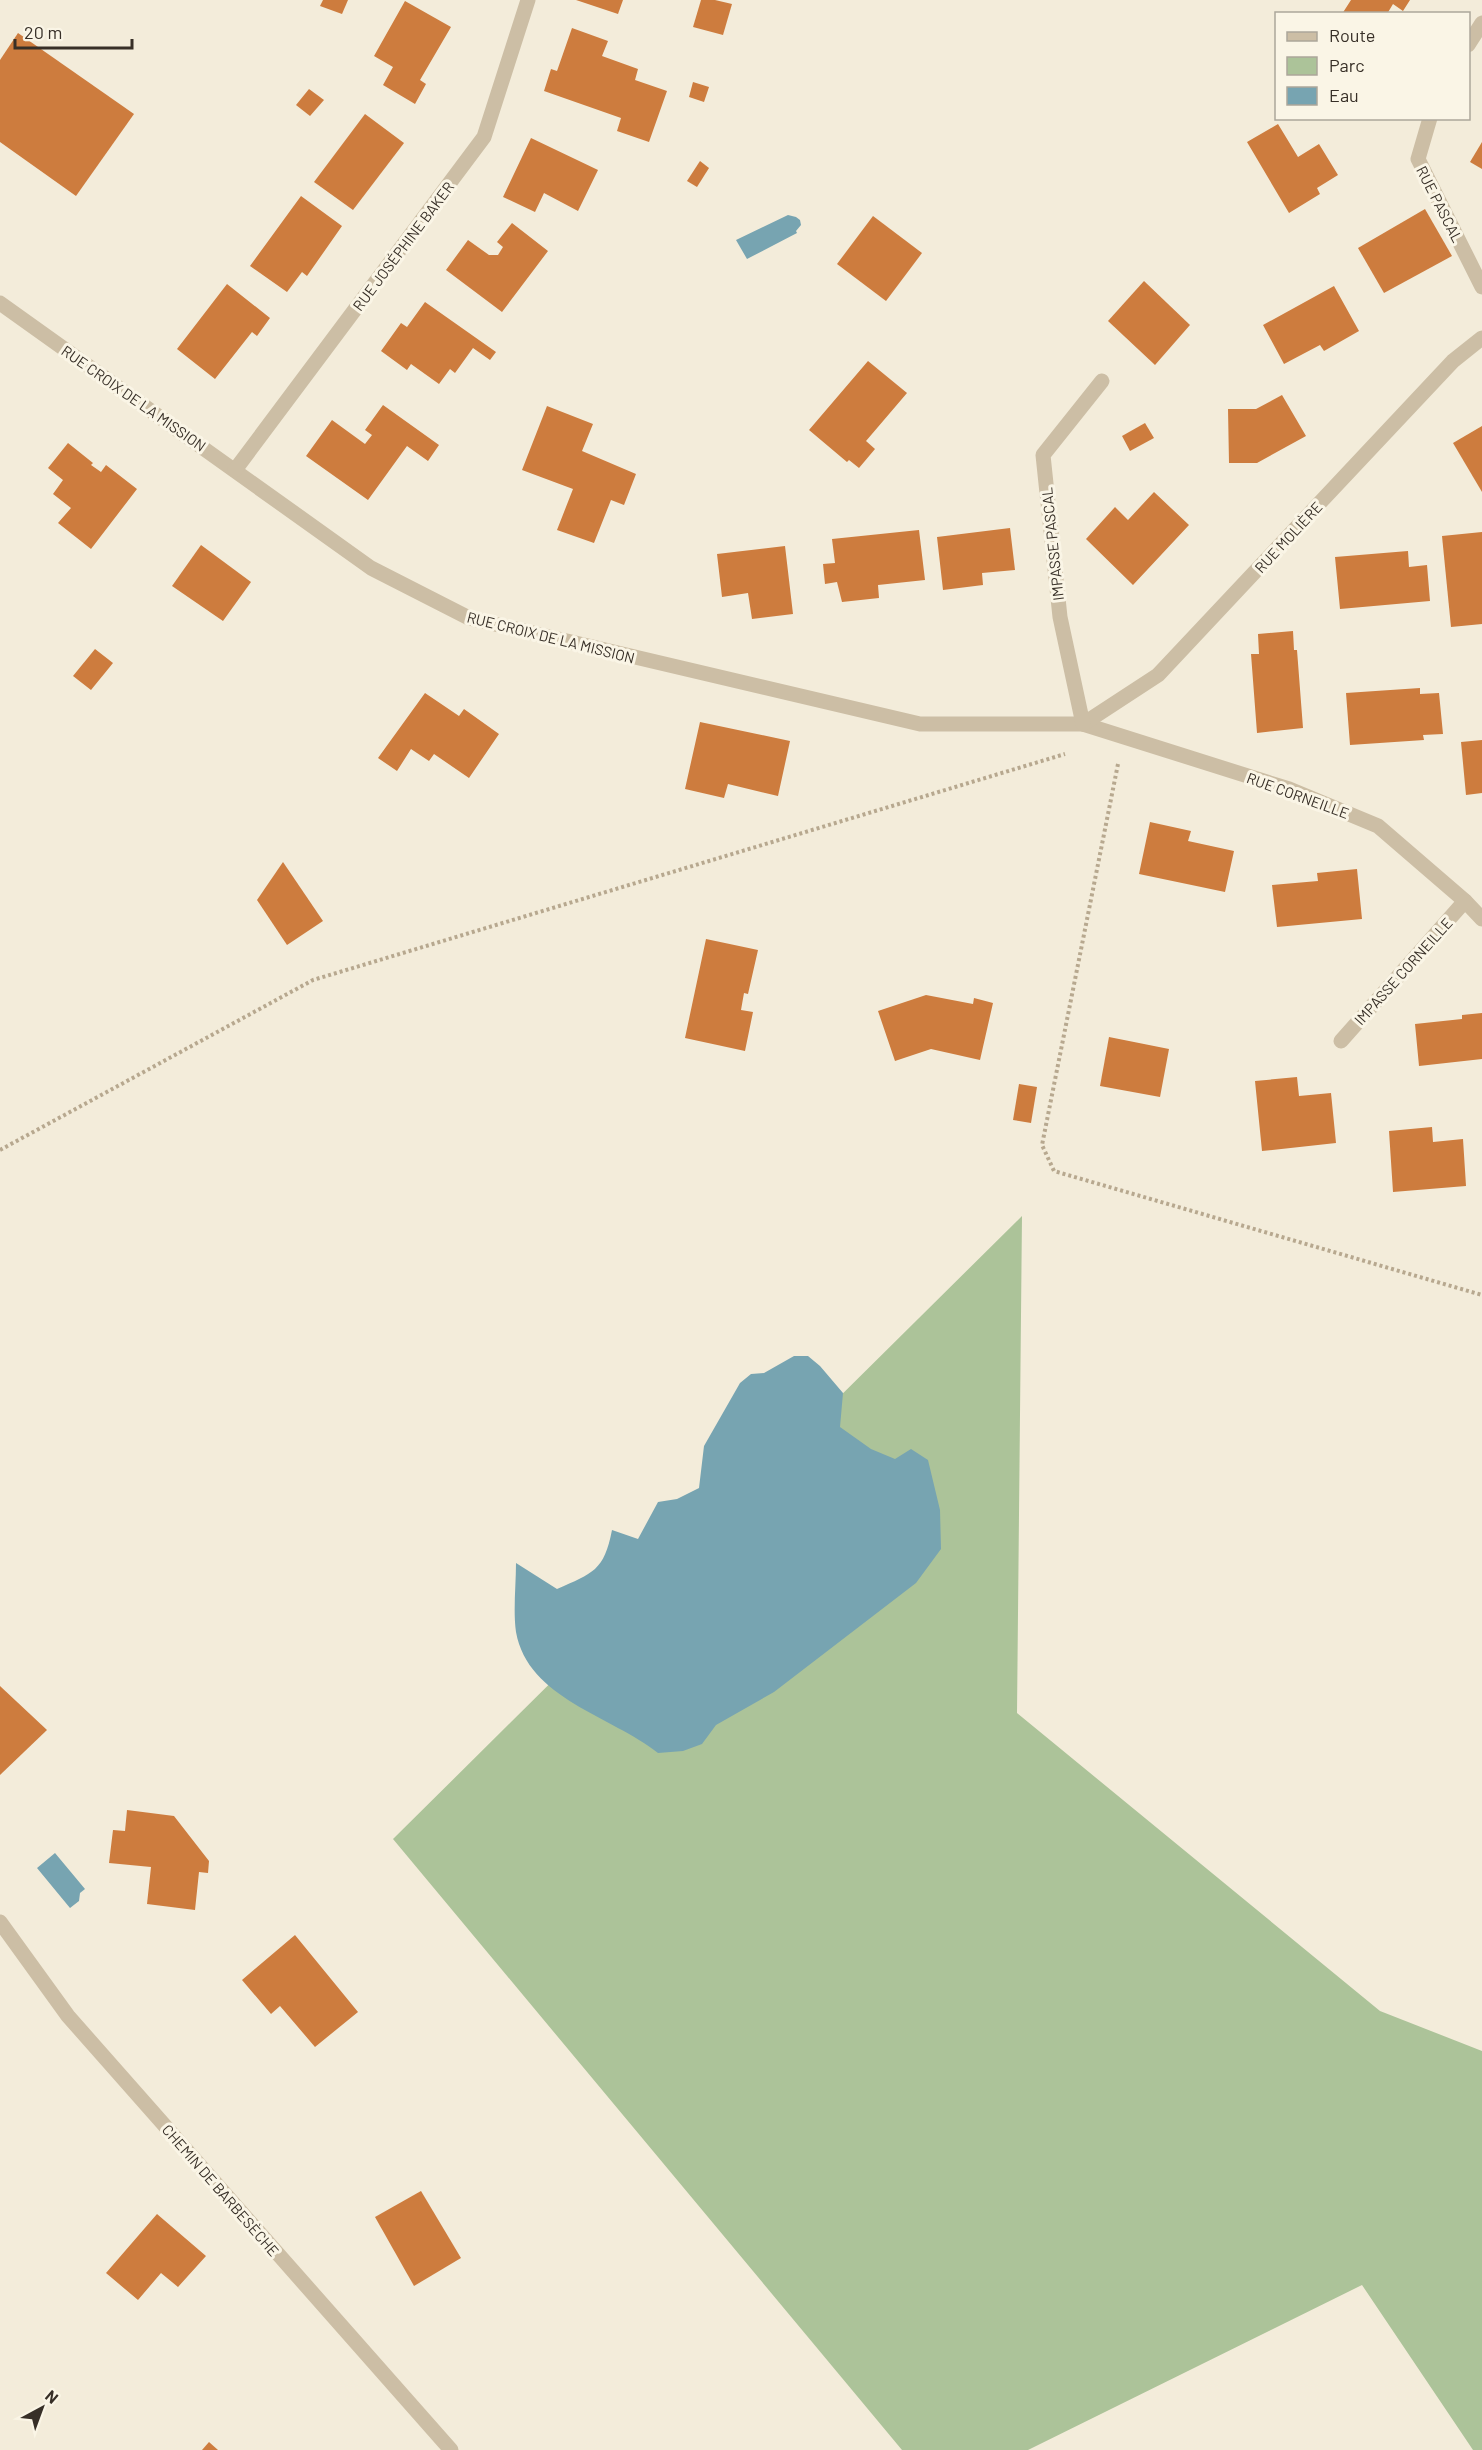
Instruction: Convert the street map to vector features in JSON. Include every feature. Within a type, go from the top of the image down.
[{"type":"street","name":"RUE JOSÉPHINE BAKER","points":[[235,470],[484,137],[528,0]]},
{"type":"street","points":[[1470,42],[1482,23]]},
{"type":"street","name":"RUE PASCAL","points":[[1429,120],[1418,159],[1482,287]]},
{"type":"street","name":"RUE CROIX DE LA MISSION","points":[[0,303],[372,568],[469,618],[920,723],[1083,724]]},
{"type":"street","name":"RUE MOLIÈRE","points":[[1083,724],[1158,675],[1453,362],[1482,338]]},
{"type":"street","name":"IMPASSE PASCAL","points":[[1083,724],[1060,617],[1043,455],[1102,381]]},
{"type":"street","name":"RUE CORNEILLE","points":[[1083,724],[1289,789],[1378,826],[1465,901],[1482,919]]},
{"type":"street","name":"IMPASSE CORNEILLE","points":[[1341,1041],[1465,901]]},
{"type":"street","name":"CHEMIN DE BARBESÈCHE","points":[[0,1922],[68,2016],[452,2450]]},
{"type":"path","points":[[1123,737],[1042,1145],[1054,1171],[1482,1295]]},
{"type":"path","points":[[0,1150],[313,980],[1066,754]]},
{"type":"green space","points":[[1022,1216],[1017,1713],[1380,2011],[1482,2051],[1482,2450],[1473,2450],[1362,2285],[1028,2450],[902,2450],[393,1839]]},
{"type":"water","points":[[788,215],[800,220],[801,225],[797,233],[747,259],[736,240]]},
{"type":"water","points":[[794,1356],[808,1356],[820,1366],[843,1393],[840,1427],[871,1449],[895,1459],[911,1449],[928,1460],[940,1510],[941,1549],[916,1583],[774,1692],[716,1725],[702,1744],[683,1751],[658,1753],[574,1704],[537,1674],[524,1655],[516,1632],[516,1563],[557,1589],[580,1579],[595,1569],[605,1554],[612,1530],[638,1539],[658,1502],[677,1499],[699,1488],[704,1446],[740,1383],[751,1374],[764,1373]]},
{"type":"water","points":[[55,1853],[85,1889],[80,1893],[79,1901],[70,1908],[37,1868]]},
{"type":"building","points":[[323,0],[348,0],[342,14],[320,6]]},
{"type":"building","points":[[576,0],[623,0],[618,14]]},
{"type":"building","points":[[701,0],[732,4],[723,35],[693,27]]},
{"type":"building","points":[[1351,0],[1410,0],[1403,11],[1393,4],[1388,12],[1343,12]]},
{"type":"building","points":[[405,1],[451,27],[420,80],[426,84],[415,104],[383,85],[393,67],[374,56]]},
{"type":"building","points":[[572,28],[608,41],[602,56],[638,69],[635,80],[667,91],[649,142],[617,131],[621,118],[544,91],[551,69],[557,71]]},
{"type":"building","points":[[18,33],[134,114],[76,196],[0,142],[0,60]]},
{"type":"building","points":[[693,82],[709,87],[704,102],[689,97]]},
{"type":"building","points":[[309,89],[324,100],[310,116],[296,105]]},
{"type":"building","points":[[365,114],[404,143],[353,210],[314,182]]},
{"type":"building","points":[[1278,124],[1298,157],[1319,144],[1338,175],[1317,188],[1320,194],[1289,213],[1247,142]]},
{"type":"building","points":[[531,138],[598,170],[578,211],[544,193],[535,212],[503,197]]},
{"type":"building","points":[[1482,142],[1482,169],[1470,162]]},
{"type":"building","points":[[700,161],[709,168],[697,187],[687,181]]},
{"type":"building","points":[[301,196],[342,226],[307,276],[302,272],[287,292],[250,266]]},
{"type":"building","points":[[1425,209],[1452,256],[1384,293],[1358,248]]},
{"type":"building","points":[[873,216],[922,253],[886,301],[837,264]]},
{"type":"building","points":[[512,223],[548,251],[502,312],[446,270],[468,240],[489,255],[498,255],[503,247],[497,242]]},
{"type":"building","points":[[1144,281],[1190,325],[1155,365],[1108,321]]},
{"type":"building","points":[[227,284],[270,318],[257,336],[252,332],[215,379],[177,349]]},
{"type":"building","points":[[1334,286],[1359,331],[1324,351],[1320,345],[1284,364],[1263,325]]},
{"type":"building","points":[[425,302],[496,352],[490,360],[473,348],[455,373],[450,369],[439,384],[411,364],[407,370],[381,351],[401,323],[407,327]]},
{"type":"building","points":[[868,361],[907,393],[866,441],[875,449],[859,468],[849,460],[847,462],[809,430]]},
{"type":"building","points":[[1282,395],[1306,436],[1257,463],[1229,463],[1228,409],[1256,409]]},
{"type":"building","points":[[383,405],[439,445],[428,461],[407,446],[368,500],[306,456],[332,420],[365,444],[372,435],[365,430]]},
{"type":"building","points":[[547,406],[593,424],[582,451],[636,474],[624,505],[611,500],[594,543],[557,530],[573,489],[522,470]]},
{"type":"building","points":[[1145,423],[1154,438],[1130,451],[1122,436]]},
{"type":"building","points":[[1482,426],[1482,492],[1453,443]]},
{"type":"building","points":[[68,443],[101,472],[106,465],[137,489],[91,549],[58,523],[71,508],[53,494],[63,480],[48,468]]},
{"type":"building","points":[[1154,492],[1189,525],[1133,585],[1086,539],[1115,507],[1128,520]]},
{"type":"building","points":[[1010,528],[1015,570],[982,573],[983,585],[943,590],[937,537]]},
{"type":"building","points":[[919,530],[925,580],[878,585],[879,598],[842,602],[837,582],[825,584],[823,564],[835,563],[832,539]]},
{"type":"building","points":[[1482,532],[1482,624],[1451,627],[1442,536]]},
{"type":"building","points":[[201,545],[251,582],[223,621],[172,586]]},
{"type":"building","points":[[785,546],[793,614],[752,619],[748,593],[722,597],[717,554]]},
{"type":"building","points":[[1408,551],[1409,567],[1427,565],[1430,601],[1340,609],[1335,557]]},
{"type":"building","points":[[1293,631],[1294,650],[1297,650],[1303,728],[1257,733],[1251,654],[1259,654],[1258,634]]},
{"type":"building","points":[[95,649],[113,663],[91,690],[73,676]]},
{"type":"building","points":[[1420,688],[1420,694],[1439,693],[1443,734],[1423,735],[1424,740],[1350,745],[1346,693]]},
{"type":"building","points":[[425,693],[459,716],[464,709],[499,734],[469,778],[434,754],[429,761],[411,749],[397,771],[378,758]]},
{"type":"building","points":[[700,722],[790,741],[778,796],[728,784],[724,798],[685,789]]},
{"type":"building","points":[[1482,740],[1482,793],[1466,795],[1461,742]]},
{"type":"building","points":[[1150,822],[1191,831],[1188,841],[1234,851],[1225,892],[1139,874]]},
{"type":"building","points":[[283,862],[323,921],[287,945],[257,900]]},
{"type":"building","points":[[1357,869],[1362,919],[1277,927],[1272,885],[1318,881],[1317,873]]},
{"type":"building","points":[[706,939],[758,950],[748,994],[744,993],[741,1010],[753,1012],[745,1051],[685,1038]]},
{"type":"building","points":[[926,995],[973,1004],[974,998],[993,1003],[980,1060],[931,1049],[895,1061],[878,1011]]},
{"type":"building","points":[[1482,1013],[1482,1059],[1419,1066],[1415,1024],[1462,1019],[1462,1015]]},
{"type":"building","points":[[1109,1037],[1169,1049],[1160,1097],[1100,1086]]},
{"type":"building","points":[[1297,1077],[1299,1096],[1331,1093],[1336,1143],[1262,1151],[1255,1081]]},
{"type":"building","points":[[1019,1084],[1037,1087],[1031,1123],[1013,1120]]},
{"type":"building","points":[[1432,1127],[1433,1142],[1463,1139],[1466,1186],[1393,1192],[1389,1131]]},
{"type":"building","points":[[0,1686],[47,1730],[0,1775]]},
{"type":"building","points":[[127,1810],[174,1816],[209,1861],[208,1873],[199,1872],[195,1910],[147,1904],[151,1867],[109,1863],[113,1830],[125,1831]]},
{"type":"building","points":[[295,1935],[358,2012],[315,2047],[280,2006],[271,2014],[242,1980]]},
{"type":"building","points":[[421,2191],[461,2258],[414,2286],[375,2217]]},
{"type":"building","points":[[157,2214],[206,2256],[178,2287],[161,2273],[138,2300],[106,2273]]},
{"type":"building","points":[[209,2442],[218,2450],[202,2450]]}]
